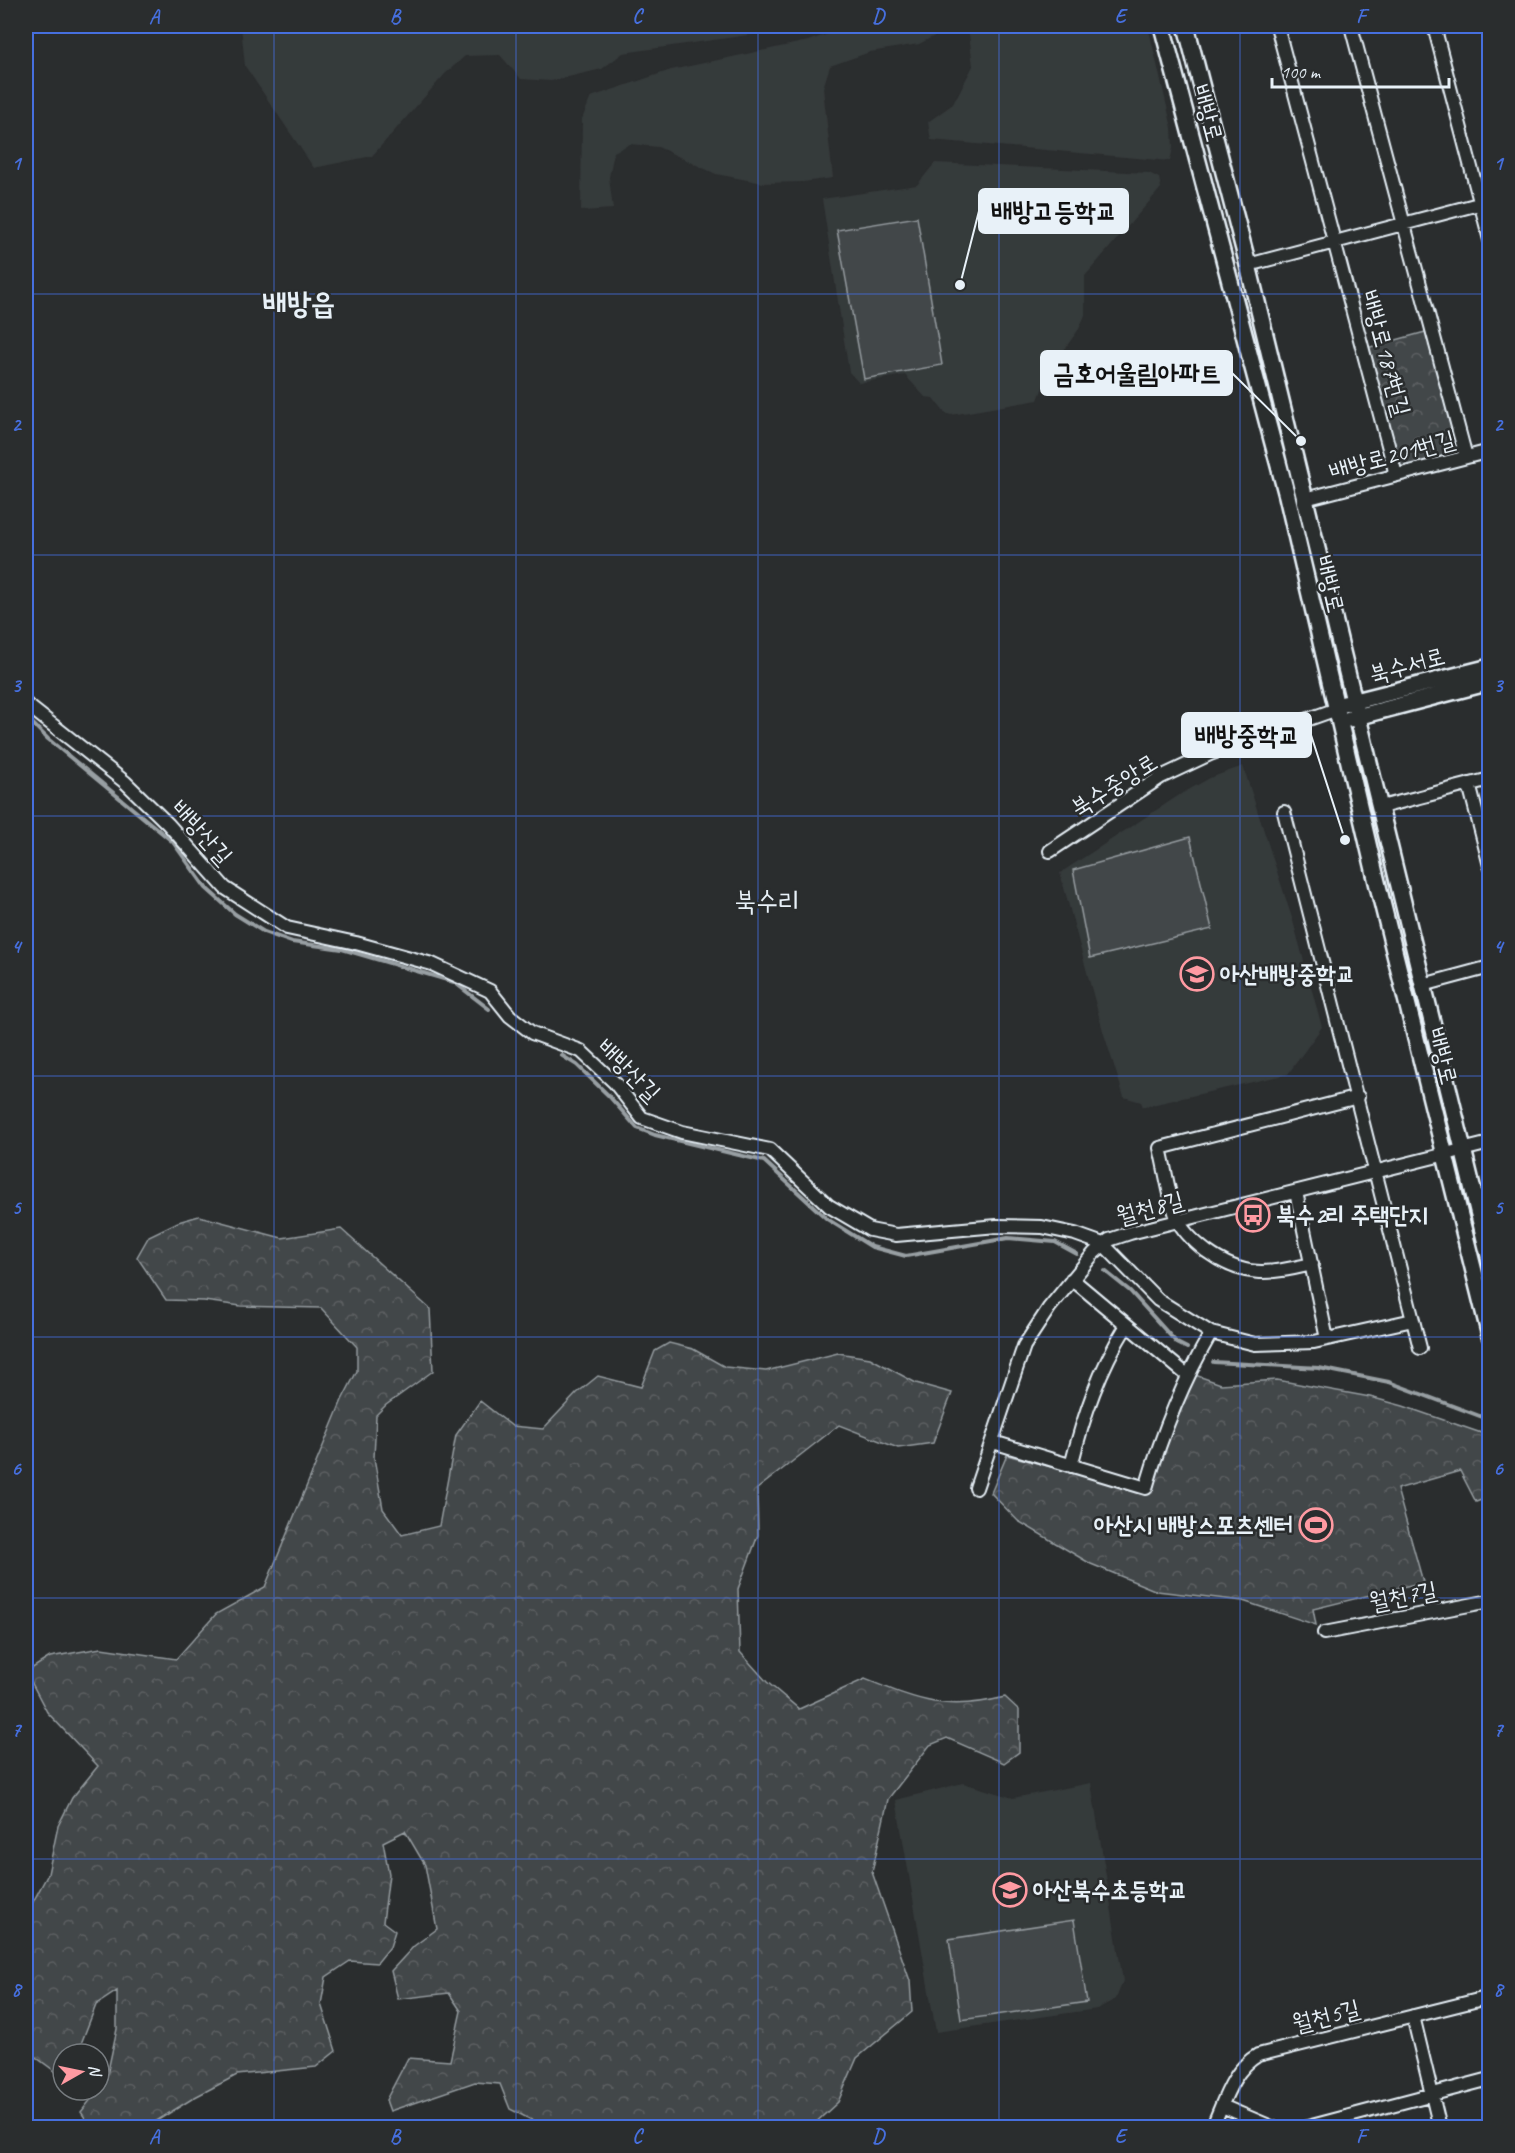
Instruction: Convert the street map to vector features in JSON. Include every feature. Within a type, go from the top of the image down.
[{"type":"street","name":"배방로","points":[[1162,26],[1287,496],[1375,874],[1490,1336]]},
{"type":"street","name":"배방로","points":[[1186,26],[1248,265],[1381,807],[1461,1150],[1490,1260]]},
{"type":"street","name":"배방로187번길","points":[[1277,26],[1396,475]]},
{"type":"street","points":[[1351,26],[1466,457]]},
{"type":"street","points":[[1434,26],[1485,202],[1490,240]]},
{"type":"street","points":[[1248,265],[1485,202]]},
{"type":"street","name":"배방로201번길","points":[[1305,499],[1490,451]]},
{"type":"street","name":"북수서로","points":[[1356,709],[1490,667]]},
{"type":"street","name":"북수서로","points":[[1338,712],[1490,682]]},
{"type":"street","name":"배방산길","points":[[26,704],[125,782],[168,824],[225,888],[287,928],[356,943],[432,964],[490,991],[510,1016],[532,1033],[581,1051],[615,1083],[642,1118],[682,1132],[770,1150],[829,1206],[870,1230],[896,1235],[997,1226],[1042,1227],[1075,1234],[1103,1244]]},
{"type":"street","name":"북수중앙로","points":[[1050,851],[1161,777],[1210,754],[1338,712]]},
{"type":"street","points":[[1381,807],[1490,779]]},
{"type":"street","points":[[1469,784],[1490,866]]},
{"type":"street","points":[[1284,812],[1420,1348]]},
{"type":"street","points":[[1423,985],[1490,967]]},
{"type":"street","points":[[1312,1264],[1272,1272],[1248,1272],[1226,1265],[1198,1245],[1178,1221],[1160,1148],[1358,1097]]},
{"type":"street","points":[[1444,1155],[1490,1143]]},
{"type":"street","name":"월천8길","points":[[976,1488],[1024,1346],[1049,1308],[1103,1244],[1130,1233],[1444,1155]]},
{"type":"street","points":[[1296,1192],[1328,1339]]},
{"type":"street","points":[[1103,1244],[1158,1299],[1211,1333],[1255,1344],[1328,1339],[1413,1320]]},
{"type":"street","points":[[1072,1279],[1187,1375]]},
{"type":"street","points":[[1071,1466],[1081,1425],[1105,1360],[1127,1325]]},
{"type":"street","points":[[993,1442],[1146,1488],[1162,1432],[1187,1375],[1211,1333]]},
{"type":"street","name":"월천7길","points":[[1324,1633],[1490,1601]]},
{"type":"street","name":"월천5길","points":[[1212,2127],[1239,2071],[1245,2062],[1258,2055],[1490,1997]]},
{"type":"street","points":[[1413,2016],[1440,2127]]},
{"type":"street","points":[[1304,2127],[1490,2079]]},
{"type":"street","points":[[1222,2106],[1274,2127]]},
{"type":"shaded area","points":[[241,26],[810,26],[623,53],[602,69],[551,81],[521,79],[500,55],[465,56],[445,74],[372,156],[314,168],[245,66]]},
{"type":"shaded area","points":[[852,26],[954,26],[919,44],[870,52],[830,66],[823,88],[833,178],[803,182],[763,183],[716,174],[658,147],[630,144],[614,152],[609,177],[613,209],[581,211],[582,119],[591,97],[671,70],[808,41]]},
{"type":"shaded area","points":[[968,26],[1148,26],[1172,128],[1173,148],[1170,161],[931,140],[928,122],[953,104],[973,66]]},
{"type":"shaded area","points":[[935,163],[1149,173],[1159,178],[1161,188],[1085,276],[1085,315],[1079,329],[1050,369],[1038,400],[951,415],[945,413],[933,398],[925,397],[905,375],[859,383],[849,372],[822,199],[917,185]]},
{"type":"shaded area","name":"아산배방중학교","points":[[1243,766],[1293,921],[1322,1027],[1288,1074],[1143,1107],[1141,1102],[1124,1097],[1103,1031],[1060,873],[1181,794],[1210,778]]},
{"type":"shaded area","name":"아산북수초등학교","points":[[963,1783],[1013,1798],[1091,1783],[1123,1981],[1116,1999],[1097,2009],[936,2032],[896,1800]]},
{"type":"green space","points":[[917,217],[942,365],[864,379],[837,230]]},
{"type":"green space","points":[[1429,331],[1464,461],[1397,478],[1363,349]]},
{"type":"green space","points":[[1190,837],[1212,929],[1090,958],[1073,870]]},
{"type":"green space","points":[[199,1216],[282,1238],[341,1229],[430,1309],[433,1371],[386,1405],[376,1415],[374,1458],[383,1509],[402,1535],[439,1526],[456,1435],[480,1401],[512,1426],[543,1429],[577,1393],[598,1376],[641,1387],[655,1351],[669,1343],[693,1349],[725,1367],[766,1371],[838,1353],[870,1358],[916,1383],[952,1393],[933,1443],[898,1448],[839,1425],[757,1489],[758,1535],[738,1589],[740,1652],[767,1682],[799,1709],[865,1679],[934,1702],[966,1704],[1005,1697],[1019,1710],[1019,1752],[1004,1763],[947,1738],[930,1745],[888,1799],[872,1872],[910,1981],[912,2012],[857,2058],[838,2102],[812,2126],[545,2127],[510,2109],[500,2084],[475,2082],[390,2111],[386,2100],[408,2058],[450,2061],[461,2011],[449,1993],[398,1999],[391,1971],[414,1946],[437,1929],[425,1865],[405,1831],[383,1842],[389,1874],[383,1922],[395,1931],[390,1947],[377,1963],[350,1961],[326,1977],[321,2004],[336,2051],[316,2067],[237,2075],[195,2097],[147,2127],[91,2127],[81,2112],[89,2102],[111,2102],[111,2057],[117,2029],[117,1991],[96,2005],[82,2042],[51,2042],[51,2068],[26,2050],[26,1915],[48,1874],[58,1826],[72,1798],[98,1766],[47,1712],[26,1672],[50,1657],[101,1648],[176,1659],[216,1614],[265,1587],[342,1400],[357,1371],[357,1347],[321,1308],[241,1306],[204,1301],[166,1300],[137,1257],[149,1236],[178,1222]]},
{"type":"green space","points":[[1195,1375],[1221,1384],[1277,1380],[1370,1397],[1487,1435],[1489,1437],[1489,1497],[1476,1502],[1460,1471],[1397,1489],[1423,1582],[1313,1609],[1316,1625],[1243,1601],[1157,1591],[1091,1564],[1018,1521],[991,1493],[1007,1455],[1150,1494],[1167,1436]]},
{"type":"green space","points":[[1074,1920],[1087,2002],[961,2020],[949,1939]]},
{"type":"waterway","points":[[26,717],[48,739],[173,842],[206,888],[235,914],[264,932],[292,942],[342,949],[454,982],[489,1009]]},
{"type":"waterway","points":[[561,1055],[577,1065],[637,1128],[655,1135],[764,1161],[827,1219],[872,1247],[906,1256],[1008,1238],[1055,1242],[1077,1254]]},
{"type":"waterway","points":[[1105,1271],[1130,1291],[1177,1343],[1187,1348]]},
{"type":"waterway","points":[[1213,1362],[1319,1368],[1389,1382],[1485,1418]]},
{"type":"place","name":"배방고등학교","points":[[960,285]]},
{"type":"place","name":"금호어울림아파트","points":[[1301,441]]},
{"type":"place","name":"배방중학교","points":[[1345,840]]},
{"type":"place","name":"아산배방중학교","points":[[1197,974]]},
{"type":"place","name":"북수2리 주택단지","points":[[1253,1215]]},
{"type":"place","name":"아산시 배방스포츠센터","points":[[1316,1525]]},
{"type":"place","name":"아산북수초등학교","points":[[1010,1890]]},
{"type":"district","name":"배방읍","points":[[299,303]]},
{"type":"district","name":"북수리","points":[[767,901]]}]
